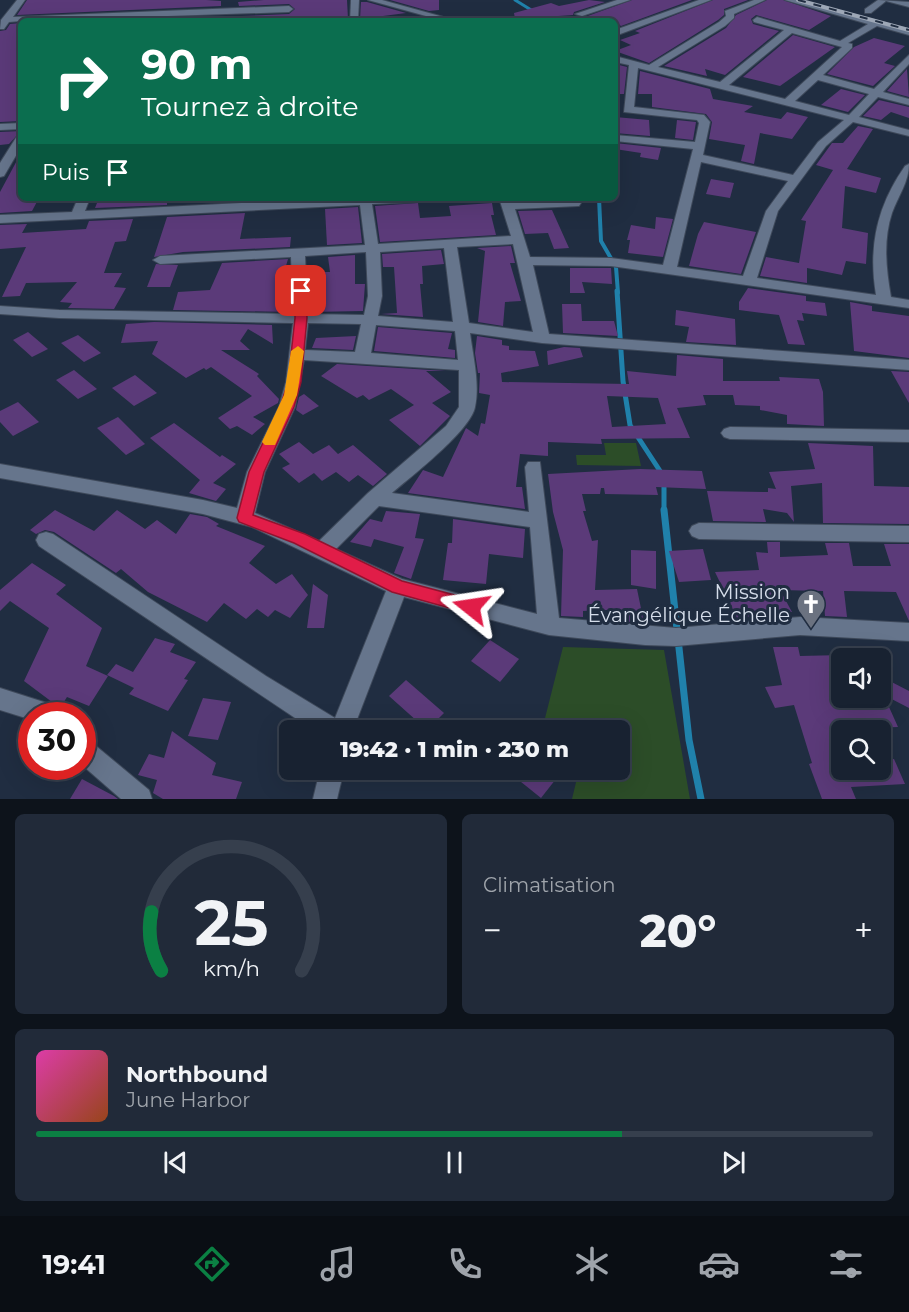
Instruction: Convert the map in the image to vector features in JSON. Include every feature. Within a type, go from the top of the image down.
[{"type":"street","points":[[2,24],[21,0]]},
{"type":"street","points":[[160,18],[165,0]]},
{"type":"street","points":[[225,16],[229,0]]},
{"type":"street","points":[[354,18],[355,0]]},
{"type":"street","points":[[372,0],[443,18]]},
{"type":"street","points":[[579,14],[626,0]]},
{"type":"street","points":[[618,32],[706,0]]},
{"type":"street","points":[[653,66],[722,24],[731,16],[728,13],[761,0]]},
{"type":"street","points":[[789,0],[909,32]]},
{"type":"street","points":[[868,11],[883,0]]},
{"type":"street","points":[[890,0],[909,5]]},
{"type":"street","points":[[390,4],[398,18]]},
{"type":"street","points":[[63,18],[94,15],[160,18],[225,16],[290,5]]},
{"type":"street","points":[[829,18],[838,13]]},
{"type":"street","points":[[757,20],[849,46],[788,102]]},
{"type":"street","points":[[2,24],[18,22]]},
{"type":"street","points":[[842,43],[876,23]]},
{"type":"street","points":[[723,85],[795,31],[814,26]]},
{"type":"street","points":[[748,283],[767,218],[822,144],[852,118],[909,58]]},
{"type":"street","points":[[618,60],[653,66],[909,133]]},
{"type":"street","points":[[634,63],[628,110],[704,119],[669,270]]},
{"type":"street","points":[[815,76],[909,102]]},
{"type":"street","points":[[0,127],[18,126]]},
{"type":"street","points":[[618,139],[697,152],[795,179]]},
{"type":"street","points":[[0,173],[18,143]]},
{"type":"street","points":[[884,301],[878,271],[878,246],[892,197],[909,168]]},
{"type":"street","points":[[77,215],[83,201]]},
{"type":"street","points":[[0,219],[77,215],[179,204],[319,201]]},
{"type":"street","points":[[362,357],[370,320],[375,278],[365,201]]},
{"type":"street","points":[[542,338],[525,261],[506,202],[575,203]]},
{"type":"street","points":[[160,260],[518,240]]},
{"type":"street","points":[[323,550],[375,498],[452,430],[467,408],[467,366],[463,327],[450,243]]},
{"type":"street","points":[[244,518],[256,472],[287,407],[294,382],[301,318],[298,254]]},
{"type":"street","points":[[525,261],[611,262],[909,304]]},
{"type":"street","points":[[0,310],[59,314],[370,320],[463,327],[542,338],[909,365]]},
{"type":"street","points":[[297,355],[362,357],[467,366]]},
{"type":"street","points":[[730,433],[909,436]]},
{"type":"street","points":[[534,467],[549,626]]},
{"type":"street","points":[[0,471],[203,507],[244,518],[323,550],[398,587],[549,626],[645,636],[676,636],[800,626],[909,632]]},
{"type":"street","points":[[375,498],[539,521]]},
{"type":"street","points":[[699,531],[909,534]]},
{"type":"street","points":[[46,540],[258,683],[317,720]]},
{"type":"street","points":[[346,720],[398,587]]},
{"type":"street","points":[[0,699],[18,705]]},
{"type":"street","points":[[96,761],[140,799]]},
{"type":"street","points":[[325,799],[330,780]]},
{"type":"green space","points":[[604,443],[636,443],[641,466],[577,465],[576,455],[606,455]]},
{"type":"green space","points":[[563,647],[664,650],[690,799],[572,799],[577,780],[630,780],[630,720],[545,720]]},
{"type":"building","points":[[27,0],[206,0],[221,1],[221,6],[17,15]]},
{"type":"building","points":[[347,0],[348,18],[241,18],[241,16],[289,14],[295,9],[289,4],[239,6],[238,2]]},
{"type":"building","points":[[390,0],[439,0],[439,10],[429,11]]},
{"type":"building","points":[[589,0],[605,2],[574,12],[573,15],[515,18],[514,13],[551,3],[559,6]]},
{"type":"building","points":[[632,0],[692,0],[621,26],[618,24],[618,18],[585,17]]},
{"type":"building","points":[[713,0],[748,0],[724,9],[724,15],[718,20],[649,63],[618,52],[618,50],[631,45],[620,40],[640,33],[635,31]]},
{"type":"building","points":[[767,0],[783,0],[831,16],[809,30],[756,15],[751,19],[753,24],[779,31],[725,75],[705,69],[707,76],[664,66],[726,28],[736,15]]},
{"type":"building","points":[[361,2],[406,13],[368,18],[360,18]]},
{"type":"building","points":[[18,23],[18,121],[0,122],[0,31],[6,30],[10,24]]},
{"type":"building","points":[[793,35],[835,47],[780,86],[743,77]]},
{"type":"building","points":[[874,38],[905,46],[884,63],[895,66],[873,86],[827,74],[854,47]]},
{"type":"building","points":[[618,65],[627,67],[624,94],[618,94]]},
{"type":"building","points":[[907,69],[909,97],[887,91]]},
{"type":"building","points":[[640,71],[710,89],[713,99],[753,106],[744,112],[781,119],[787,112],[808,117],[792,139],[760,133],[754,164],[741,161],[745,145],[709,139],[712,122],[706,114],[652,107],[652,94],[638,94]]},
{"type":"building","points":[[841,89],[865,95],[848,112],[821,105]]},
{"type":"building","points":[[879,100],[909,107],[909,118],[891,112],[881,120],[863,116]]},
{"type":"building","points":[[618,117],[649,120],[650,136],[618,133]]},
{"type":"building","points":[[677,120],[696,122],[693,140],[675,138]]},
{"type":"building","points":[[858,126],[873,129],[847,169],[881,178],[876,193],[845,186],[842,228],[868,233],[866,264],[846,261],[842,275],[807,268],[807,283],[760,276],[766,257],[799,263],[806,221],[801,220],[833,170],[816,165],[832,143],[843,143]]},
{"type":"building","points":[[18,131],[18,134],[9,144],[0,145],[0,132]]},
{"type":"building","points":[[618,143],[661,148],[658,160],[640,157],[641,153],[618,149]]},
{"type":"building","points":[[18,159],[18,201],[37,201],[32,211],[0,213],[0,192]]},
{"type":"building","points":[[711,179],[734,183],[730,198],[706,194]]},
{"type":"building","points":[[98,201],[167,201],[167,205],[95,208]]},
{"type":"building","points":[[418,203],[420,218],[451,216],[449,206],[492,203],[494,215],[491,215],[496,235],[380,242],[375,206]]},
{"type":"building","points":[[358,207],[362,243],[327,245],[325,209]]},
{"type":"building","points":[[552,210],[569,248],[554,249],[548,233],[525,234],[518,211]]},
{"type":"building","points":[[245,213],[240,239],[291,237],[290,247],[183,252],[154,257],[167,217]]},
{"type":"building","points":[[656,217],[673,219],[663,257],[628,253],[630,240],[627,240],[631,225],[655,229]]},
{"type":"building","points":[[133,219],[126,241],[115,242],[104,273],[122,273],[114,287],[126,288],[114,309],[68,308],[72,303],[60,302],[77,282],[26,283],[20,296],[2,297],[26,247],[0,249],[0,225],[27,224],[22,233],[86,229],[89,221]]},
{"type":"building","points":[[704,222],[756,232],[741,274],[689,266],[698,234]]},
{"type":"building","points":[[511,246],[515,263],[510,263],[521,301],[505,302],[503,326],[478,322],[485,251],[477,248]]},
{"type":"building","points":[[441,250],[444,264],[422,266],[423,284],[420,284],[423,317],[381,314],[397,313],[394,267],[383,267],[382,254]]},
{"type":"building","points":[[355,255],[355,284],[365,284],[363,311],[310,312],[308,272],[330,272],[328,257]]},
{"type":"building","points":[[288,259],[284,273],[289,273],[291,312],[173,310],[178,292],[210,290],[222,263]]},
{"type":"building","points":[[156,264],[178,265],[170,287],[147,287]]},
{"type":"building","points":[[570,268],[611,268],[612,284],[582,282],[585,293],[570,293]]},
{"type":"building","points":[[748,288],[806,296],[806,301],[825,303],[827,316],[802,313],[804,321],[797,320],[805,345],[788,344],[779,315],[739,310],[739,302]]},
{"type":"building","points":[[850,302],[872,306],[872,311],[909,316],[909,358],[854,351]]},
{"type":"building","points":[[562,304],[581,304],[582,321],[614,321],[618,336],[563,333]]},
{"type":"building","points":[[676,310],[735,319],[736,345],[686,342],[689,327],[675,325]]},
{"type":"building","points":[[154,322],[272,325],[273,344],[248,329],[240,341],[250,350],[221,350],[259,374],[257,376],[279,399],[278,403],[253,417],[265,424],[252,435],[237,426],[230,429],[218,418],[252,396],[211,367],[206,370],[204,368],[186,378],[152,354],[158,341],[121,343],[126,324]]},
{"type":"building","points":[[378,327],[452,333],[448,349],[455,350],[455,358],[374,351]]},
{"type":"building","points":[[28,332],[48,349],[32,357],[13,340]]},
{"type":"building","points":[[78,335],[101,353],[84,362],[61,343]]},
{"type":"building","points":[[356,336],[353,350],[312,348],[316,338]]},
{"type":"building","points":[[477,336],[502,340],[502,345],[509,346],[509,350],[535,351],[539,366],[501,373],[502,382],[629,384],[627,371],[676,376],[677,355],[723,359],[723,381],[780,381],[779,377],[819,379],[823,392],[824,426],[787,424],[787,415],[760,410],[760,406],[735,405],[733,395],[703,395],[706,405],[677,408],[690,438],[601,439],[602,444],[548,442],[548,456],[520,454],[516,487],[522,487],[525,509],[408,493],[423,470],[443,477],[466,428],[478,436],[481,423],[485,424],[490,395],[479,393],[480,373],[478,373],[475,353]],"holes":[[[607,396],[658,398],[666,424],[612,427]]]},
{"type":"building","points":[[564,347],[580,348],[583,357],[548,365],[547,351]]},
{"type":"building","points":[[337,364],[446,371],[426,371],[451,392],[432,403],[450,416],[420,446],[389,420],[414,405],[391,389],[369,400],[363,395],[357,398],[321,376]]},
{"type":"building","points":[[74,370],[97,389],[78,399],[56,380]]},
{"type":"building","points":[[891,371],[909,372],[909,403]]},
{"type":"building","points":[[135,375],[157,393],[134,406],[112,388]]},
{"type":"building","points":[[304,394],[319,406],[303,415],[296,410],[299,397]]},
{"type":"building","points":[[18,402],[39,422],[13,436],[0,422],[0,411]]},
{"type":"building","points":[[118,417],[145,444],[126,455],[97,428]]},
{"type":"building","points":[[174,423],[220,457],[222,455],[236,464],[213,483],[226,489],[216,501],[189,493],[200,480],[150,438]]},
{"type":"building","points":[[299,442],[313,454],[329,445],[338,454],[353,445],[387,474],[373,486],[358,475],[349,482],[336,472],[322,481],[314,473],[299,483],[282,468],[290,464],[279,454]]},
{"type":"building","points":[[808,443],[873,446],[874,486],[909,487],[909,524],[823,523],[822,483],[791,486],[794,522],[787,513],[763,509],[766,522],[713,521],[707,491],[768,492],[768,488],[776,489],[769,472],[815,469]]},
{"type":"building","points":[[640,469],[702,471],[706,489],[656,487],[658,495],[605,494],[604,488],[601,488],[600,494],[582,494],[586,511],[583,511],[592,541],[598,540],[595,590],[637,589],[644,623],[609,620],[607,610],[583,611],[583,617],[561,616],[563,550],[553,512],[548,474]]},
{"type":"building","points":[[55,510],[94,531],[117,510],[145,529],[157,520],[176,534],[190,514],[207,517],[219,524],[216,526],[265,546],[249,563],[276,584],[292,574],[308,595],[290,618],[275,610],[268,617],[257,609],[246,619],[224,603],[207,622],[148,592],[121,569],[116,573],[54,532],[45,530],[36,534],[30,530]]},
{"type":"building","points":[[386,511],[420,514],[415,538],[424,539],[411,579],[394,573],[404,547],[374,539],[371,547],[350,542],[370,519],[382,522]]},
{"type":"building","points":[[453,519],[525,529],[523,558],[489,554],[486,584],[443,580],[448,543],[452,543]]},
{"type":"building","points":[[767,542],[780,542],[780,557],[828,555],[825,543],[849,543],[853,566],[891,566],[884,544],[909,544],[909,621],[896,592],[844,591],[847,617],[825,616],[823,591],[780,590],[792,612],[737,618],[715,572],[759,570],[756,552],[768,553]]},
{"type":"building","points":[[703,549],[711,580],[679,582],[669,551]]},
{"type":"building","points":[[631,550],[656,551],[656,589],[631,585]]},
{"type":"building","points":[[32,563],[66,585],[56,594],[102,628],[86,666],[108,676],[92,702],[79,702],[67,697],[64,702],[52,702],[24,681],[49,628],[10,601],[0,611],[0,590]]},
{"type":"building","points":[[313,584],[328,595],[324,628],[307,628]]},
{"type":"building","points":[[155,638],[175,644],[170,652],[196,662],[184,679],[188,680],[168,711],[129,694],[134,688],[107,675],[116,664],[133,672]]},
{"type":"building","points":[[490,640],[519,659],[500,682],[471,661]]},
{"type":"building","points":[[773,647],[798,647],[800,656],[831,655],[831,708],[889,708],[898,727],[891,727],[891,720],[831,720],[831,780],[891,780],[891,759],[894,759],[905,784],[851,787],[856,799],[822,799],[809,764],[812,763],[794,705],[775,708],[765,687],[782,685]]},
{"type":"building","points":[[406,680],[444,713],[437,720],[416,720],[389,696]]},
{"type":"building","points":[[891,682],[909,691],[909,708],[891,699]]},
{"type":"building","points":[[203,698],[231,702],[218,740],[188,736]]},
{"type":"building","points":[[172,731],[216,763],[212,775],[242,782],[236,799],[163,799],[153,793],[157,780],[138,775],[149,754],[164,758]]},
{"type":"building","points":[[81,780],[84,780],[118,799],[70,799]]},
{"type":"building","points":[[518,780],[555,780],[541,798]]},
{"type":"waterway","points":[[515,0],[544,18]]},
{"type":"waterway","points":[[599,201],[601,241],[616,267],[618,293]]},
{"type":"waterway","points":[[617,291],[623,381],[630,425],[662,474]]},
{"type":"waterway","points":[[664,482],[664,510]]},
{"type":"waterway","points":[[664,510],[689,740],[701,799]]},
{"type":"railway","points":[[798,0],[909,30]]},
{"type":"slow traffic","points":[[270,442],[291,395],[298,351]]},
{"type":"place","name":"Mission Évangélique Échelle","points":[[811,630]]},
{"type":"route","points":[[301,291],[301,318],[294,382],[287,407],[256,472],[244,518],[257,521],[299,539],[398,587],[471,607]]}]
